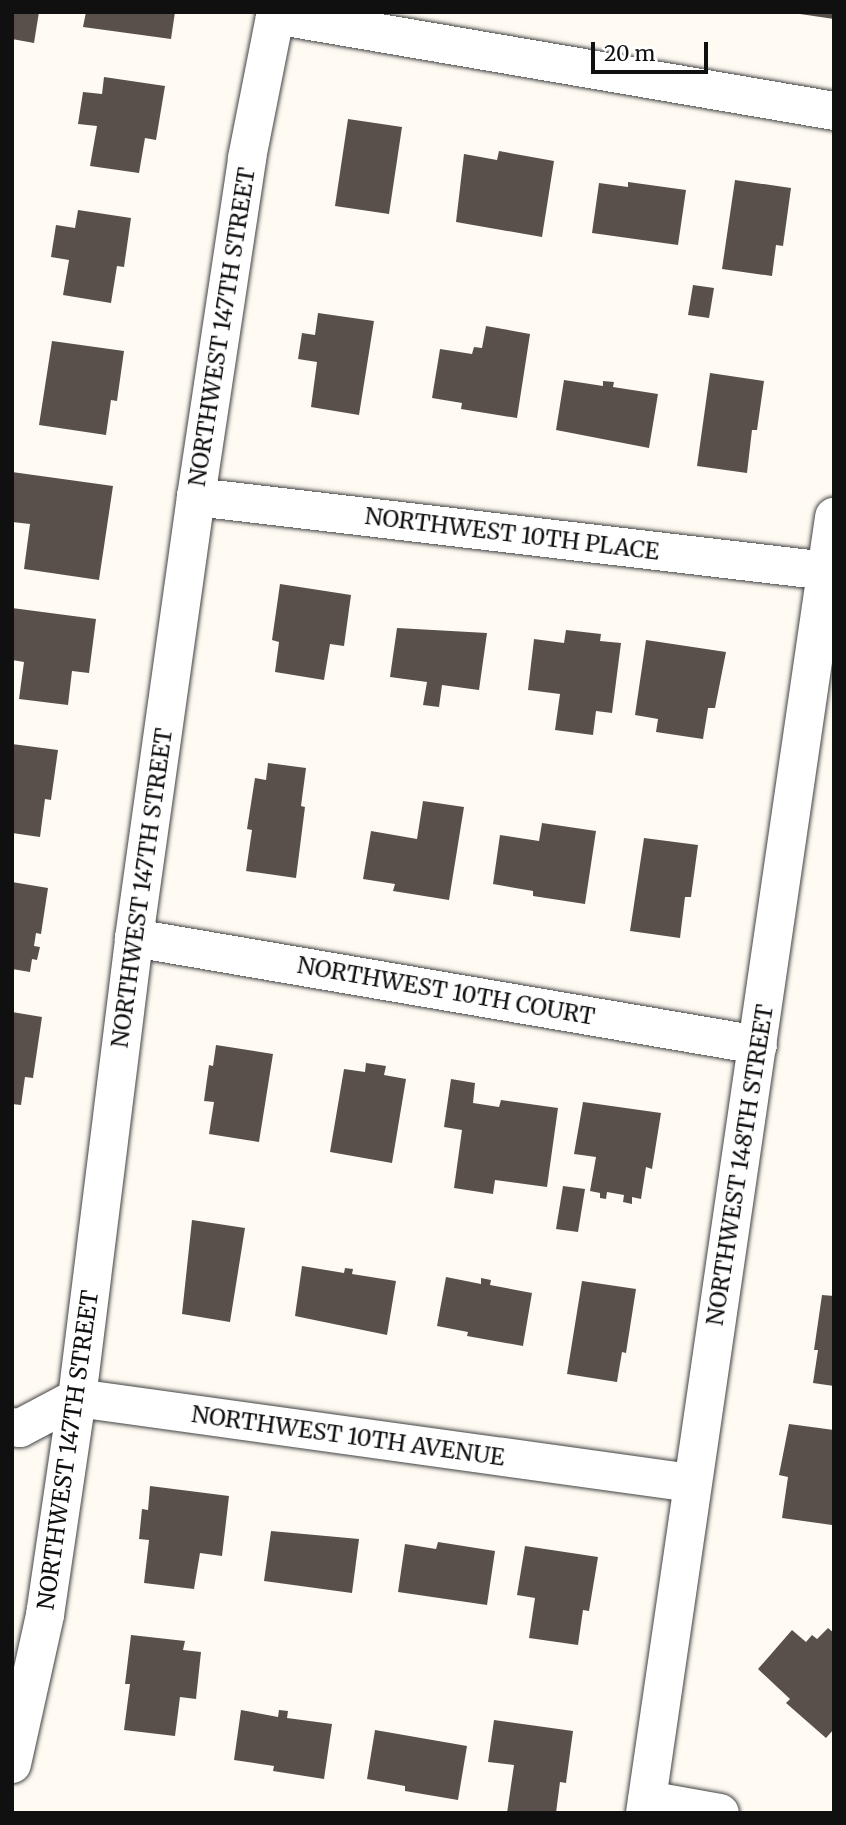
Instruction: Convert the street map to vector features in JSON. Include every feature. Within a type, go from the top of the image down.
[{"type":"street","points":[[276,14],[834,111]]},
{"type":"street","name":"NORTHWEST 147TH STREET","points":[[12,1764],[45,1615],[77,1398],[134,938],[197,497],[247,158],[276,14]]},
{"type":"street","name":"NORTHWEST 10TH PLACE","points":[[197,497],[827,571]]},
{"type":"street","name":"NORTHWEST 148TH STREET","points":[[646,1807],[691,1483],[758,1045],[834,517]]},
{"type":"street","name":"NORTHWEST 10TH COURT","points":[[134,938],[758,1045]]},
{"type":"street","points":[[12,1427],[20,1428],[77,1398]]},
{"type":"street","name":"NORTHWEST 10TH AVENUE","points":[[77,1398],[691,1483]]},
{"type":"street","points":[[646,1807],[720,1813]]},
{"type":"building","points":[[12,12],[39,12],[34,43],[12,39]]},
{"type":"building","points":[[86,12],[175,12],[171,39],[83,27]]},
{"type":"building","points":[[834,12],[834,19],[800,14]]},
{"type":"building","points":[[104,77],[165,86],[156,140],[145,138],[139,173],[90,166],[97,126],[78,124],[83,92],[102,94]]},
{"type":"building","points":[[348,119],[402,127],[389,214],[335,206]]},
{"type":"building","points":[[499,151],[554,161],[542,237],[456,222],[464,154],[497,160]]},
{"type":"building","points":[[735,180],[791,188],[783,246],[776,245],[772,276],[722,269]]},
{"type":"building","points":[[628,182],[686,190],[678,245],[592,233],[599,183],[628,187]]},
{"type":"building","points":[[78,210],[131,218],[124,267],[117,266],[111,303],[63,295],[69,260],[51,257],[56,225],[75,228]]},
{"type":"building","points":[[693,285],[714,288],[709,318],[688,315]]},
{"type":"building","points":[[318,313],[374,321],[359,415],[311,407],[317,362],[298,359],[302,333],[315,335]]},
{"type":"building","points":[[486,326],[530,334],[517,418],[461,409],[462,403],[432,398],[440,349],[472,354],[474,347],[482,348]]},
{"type":"building","points":[[52,341],[124,351],[117,401],[111,400],[106,435],[39,425]]},
{"type":"building","points":[[710,373],[764,381],[757,430],[752,430],[747,473],[697,466]]},
{"type":"building","points":[[564,380],[603,386],[603,381],[614,382],[613,387],[658,394],[649,448],[556,430]]},
{"type":"building","points":[[12,472],[113,486],[99,580],[24,569],[30,524],[12,522]]},
{"type":"building","points":[[280,584],[351,595],[344,646],[330,644],[324,680],[275,672],[279,642],[272,640]]},
{"type":"building","points":[[12,608],[96,619],[89,673],[72,671],[68,705],[19,699],[24,662],[12,660]]},
{"type":"building","points":[[397,628],[487,633],[479,690],[442,685],[439,707],[423,705],[427,682],[390,677]]},
{"type":"building","points":[[566,630],[601,634],[600,641],[621,643],[612,713],[596,711],[593,735],[555,730],[560,694],[528,690],[534,639],[564,643]]},
{"type":"building","points":[[646,640],[726,652],[715,708],[708,708],[703,739],[656,732],[658,719],[635,715]]},
{"type":"building","points":[[12,744],[58,750],[51,800],[45,799],[40,837],[12,833]]},
{"type":"building","points":[[268,763],[306,768],[301,806],[305,807],[296,878],[246,871],[252,830],[247,829],[255,778],[266,780]]},
{"type":"building","points":[[423,801],[464,807],[449,900],[393,891],[395,884],[363,879],[371,831],[417,839]]},
{"type":"building","points":[[542,823],[596,831],[585,904],[533,896],[533,891],[493,884],[500,835],[539,841]]},
{"type":"building","points":[[644,838],[698,845],[691,897],[685,897],[680,938],[630,931]]},
{"type":"building","points":[[12,882],[48,888],[41,934],[36,933],[34,946],[40,947],[37,960],[32,959],[30,972],[12,969]]},
{"type":"building","points":[[12,1012],[42,1017],[33,1078],[25,1077],[21,1105],[12,1104]]},
{"type":"building","points":[[216,1045],[273,1054],[259,1142],[209,1134],[214,1102],[204,1101],[209,1065],[213,1066]]},
{"type":"building","points":[[366,1063],[386,1066],[384,1075],[406,1079],[392,1163],[330,1152],[344,1069],[365,1072]]},
{"type":"building","points":[[451,1079],[475,1083],[473,1103],[499,1107],[501,1100],[558,1108],[547,1187],[495,1180],[493,1194],[454,1188],[462,1130],[444,1127]]},
{"type":"building","points":[[583,1102],[661,1113],[652,1169],[646,1167],[641,1199],[632,1197],[632,1204],[623,1202],[624,1195],[607,1192],[606,1199],[600,1198],[600,1193],[590,1191],[596,1157],[574,1154]]},
{"type":"building","points":[[563,1186],[585,1189],[578,1232],[556,1229]]},
{"type":"building","points":[[192,1220],[245,1228],[230,1322],[182,1314]]},
{"type":"building","points":[[302,1266],[344,1273],[345,1268],[353,1269],[352,1274],[396,1281],[387,1335],[295,1316]]},
{"type":"building","points":[[446,1277],[481,1284],[481,1278],[491,1280],[490,1285],[532,1293],[523,1346],[467,1336],[468,1332],[437,1326]]},
{"type":"building","points":[[582,1281],[636,1289],[626,1353],[622,1352],[617,1382],[567,1374]]},
{"type":"building","points":[[822,1295],[834,1296],[834,1386],[813,1383],[818,1350],[814,1350]]},
{"type":"building","points":[[789,1424],[834,1430],[832,1525],[782,1518],[788,1477],[779,1475]]},
{"type":"building","points":[[150,1486],[229,1496],[222,1556],[200,1553],[194,1589],[144,1583],[149,1540],[139,1539],[142,1509],[148,1510]]},
{"type":"building","points":[[271,1531],[359,1539],[352,1593],[264,1581]]},
{"type":"building","points":[[438,1542],[495,1551],[487,1605],[398,1592],[405,1544],[436,1549]]},
{"type":"building","points":[[525,1546],[598,1557],[589,1611],[583,1610],[578,1645],[529,1638],[535,1598],[517,1595]]},
{"type":"building","points":[[828,1628],[834,1633],[834,1729],[826,1738],[786,1703],[790,1699],[758,1669],[792,1630],[806,1642],[812,1635],[817,1639]]},
{"type":"building","points":[[131,1635],[185,1641],[183,1650],[201,1652],[196,1699],[180,1697],[175,1736],[124,1730],[130,1684],[125,1684]]},
{"type":"building","points":[[241,1710],[278,1717],[279,1710],[288,1711],[287,1718],[332,1724],[324,1779],[273,1771],[274,1766],[234,1760]]},
{"type":"building","points":[[494,1720],[573,1731],[566,1783],[560,1782],[556,1813],[507,1813],[514,1765],[488,1762]]},
{"type":"building","points":[[375,1730],[467,1746],[458,1800],[405,1791],[405,1786],[367,1779]]}]
